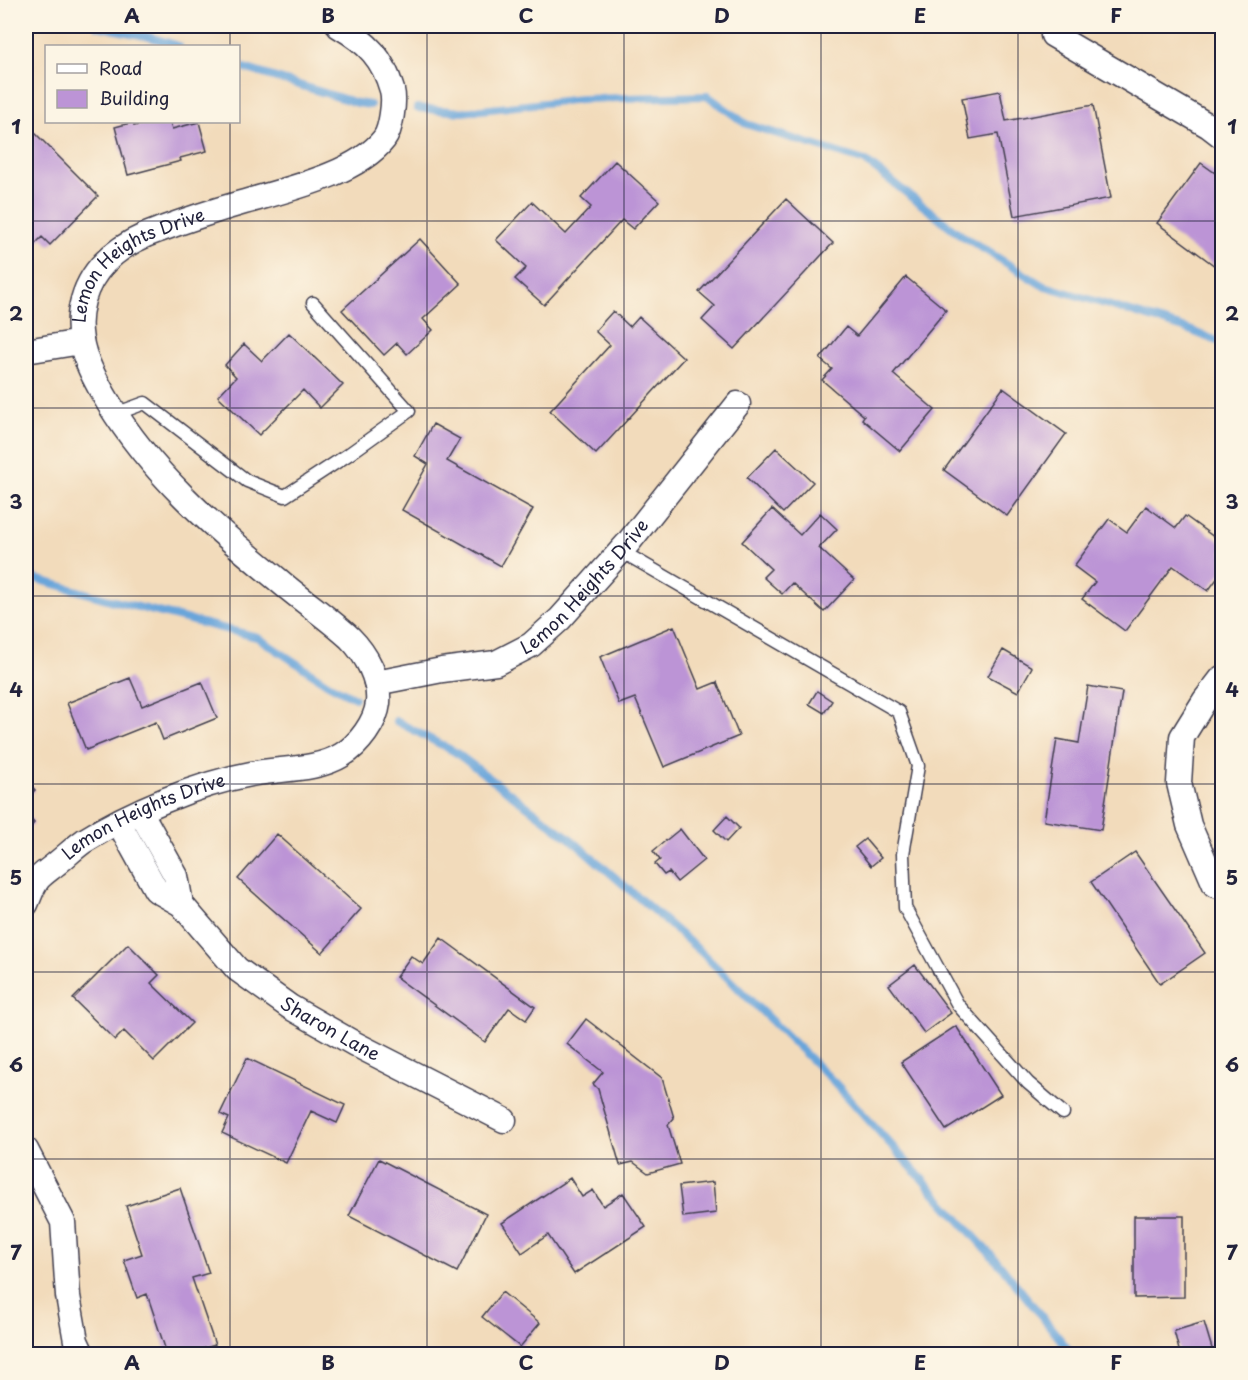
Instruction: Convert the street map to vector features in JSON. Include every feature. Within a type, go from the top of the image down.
[{"type":"street","name":"Lemon Heights Drive","points":[[26,903],[38,880],[81,843],[183,793],[238,777],[325,762],[344,754],[369,728],[378,704],[376,683],[370,665],[351,639],[274,577],[187,501],[147,457],[115,414],[92,375],[81,342],[79,313],[87,284],[104,262],[125,245],[149,233],[198,216],[325,178],[364,157],[386,137],[395,100],[388,77],[378,56],[363,41],[339,26]]},
{"type":"street","points":[[1053,35],[1209,126],[1222,136]]},
{"type":"street","points":[[26,351],[81,342]]},
{"type":"street","name":"Lemon Heights Drive","points":[[376,683],[442,670],[496,663],[531,645],[560,619],[621,551],[738,404]]},
{"type":"street","points":[[1215,885],[1188,825],[1179,783],[1182,737],[1222,678]]},
{"type":"street","name":"Sharon Lane","points":[[141,813],[176,876],[181,904]]},
{"type":"street","name":"Sharon Lane","points":[[119,823],[156,890],[181,904],[237,969],[290,1007],[356,1044],[504,1120]]},
{"type":"street","points":[[26,1150],[63,1222],[68,1296],[76,1341],[82,1354]]},
{"type":"lane","points":[[115,414],[145,403],[248,481],[285,496],[409,411],[313,303]]},
{"type":"lane","points":[[621,551],[899,712],[918,766],[903,854],[905,908],[958,1005],[1028,1083],[1063,1113]]},
{"type":"building","points":[[1000,91],[1006,121],[1093,105],[1111,198],[1014,216],[998,134],[970,139],[962,98]]},
{"type":"building","points":[[130,123],[134,123],[134,126],[146,123],[170,123],[172,129],[199,123],[207,151],[180,158],[181,161],[128,175],[115,127]]},
{"type":"building","points":[[30,128],[98,196],[50,245],[42,237],[26,253],[26,133]]},
{"type":"building","points":[[615,161],[659,201],[633,229],[622,220],[544,305],[515,279],[526,268],[496,240],[532,202],[566,234],[591,207],[581,198]]},
{"type":"building","points":[[1201,163],[1222,178],[1222,264],[1219,269],[1157,223]]},
{"type":"building","points":[[786,199],[833,243],[734,349],[702,320],[715,306],[699,292]]},
{"type":"building","points":[[420,239],[461,284],[423,319],[433,330],[407,354],[397,343],[384,355],[342,310]]},
{"type":"building","points":[[906,277],[946,310],[893,374],[935,410],[900,451],[862,419],[864,416],[822,380],[832,369],[820,359],[846,327],[857,336]]},
{"type":"building","points":[[613,311],[630,327],[639,317],[684,358],[596,454],[550,411],[610,345],[595,331]]},
{"type":"building","points":[[289,333],[343,385],[320,408],[303,390],[259,435],[218,396],[236,377],[225,365],[244,344],[262,361]]},
{"type":"building","points":[[1003,388],[1066,434],[1007,516],[944,470]]},
{"type":"building","points":[[433,424],[460,439],[447,461],[533,509],[501,566],[402,510],[428,464],[415,456]]},
{"type":"building","points":[[776,448],[813,482],[783,513],[747,478]]},
{"type":"building","points":[[1146,506],[1176,528],[1185,516],[1222,543],[1222,572],[1208,591],[1173,566],[1125,631],[1082,599],[1095,582],[1074,566],[1109,519],[1127,532]]},
{"type":"building","points":[[772,509],[800,535],[820,513],[837,529],[819,548],[854,580],[824,612],[792,583],[782,594],[763,577],[771,569],[742,542]]},
{"type":"building","points":[[674,626],[700,689],[717,682],[739,736],[664,767],[635,698],[619,704],[600,657]]},
{"type":"building","points":[[1003,650],[1032,667],[1018,692],[988,676]]},
{"type":"building","points":[[130,678],[142,706],[202,682],[217,718],[163,740],[156,722],[86,750],[67,703]]},
{"type":"building","points":[[1088,686],[1122,692],[1101,830],[1044,821],[1057,739],[1079,743]]},
{"type":"building","points":[[817,691],[832,701],[824,713],[809,704]]},
{"type":"building","points":[[26,780],[35,790],[26,799]]},
{"type":"building","points":[[26,814],[34,823],[26,832]]},
{"type":"building","points":[[727,816],[739,828],[726,842],[714,830]]},
{"type":"building","points":[[680,829],[704,860],[677,882],[669,872],[664,875],[655,864],[660,860],[653,851]]},
{"type":"building","points":[[277,834],[361,909],[322,953],[238,879]]},
{"type":"building","points":[[865,839],[881,858],[871,866],[855,847]]},
{"type":"building","points":[[1135,852],[1205,953],[1160,984],[1091,882]]},
{"type":"building","points":[[441,938],[535,1007],[526,1020],[509,1008],[485,1042],[396,977],[411,956],[423,964]]},
{"type":"building","points":[[128,944],[159,975],[151,983],[192,1023],[154,1061],[124,1031],[115,1040],[73,999]]},
{"type":"building","points":[[915,965],[951,1013],[924,1033],[889,985]]},
{"type":"building","points":[[586,1019],[662,1078],[674,1118],[668,1125],[680,1164],[648,1173],[633,1162],[620,1165],[598,1089],[593,1084],[603,1072],[567,1044]]},
{"type":"building","points":[[956,1026],[1001,1095],[946,1130],[901,1062]]},
{"type":"building","points":[[247,1058],[345,1105],[337,1123],[311,1111],[286,1163],[222,1133],[229,1118],[220,1114]]},
{"type":"building","points":[[379,1159],[486,1214],[457,1272],[349,1216]]},
{"type":"building","points":[[570,1178],[582,1197],[593,1190],[603,1206],[623,1193],[646,1227],[574,1274],[548,1235],[522,1253],[502,1223]]},
{"type":"building","points":[[713,1182],[716,1213],[683,1217],[679,1186]]},
{"type":"building","points":[[180,1188],[209,1273],[192,1278],[215,1345],[187,1354],[167,1354],[147,1294],[137,1298],[124,1260],[142,1254],[126,1206]]},
{"type":"building","points":[[1134,1216],[1184,1216],[1184,1297],[1134,1298]]},
{"type":"building","points":[[502,1292],[540,1323],[520,1347],[482,1317]]},
{"type":"building","points":[[1204,1322],[1213,1352],[1180,1354],[1174,1331]]},
{"type":"waterway","points":[[98,26],[176,45]]},
{"type":"waterway","points":[[240,67],[370,105]]},
{"type":"waterway","points":[[417,108],[462,112],[581,99],[708,96],[746,124],[865,161],[961,235],[1042,285],[1187,329],[1222,343]]},
{"type":"waterway","points":[[26,576],[257,637],[328,684],[355,698]]},
{"type":"waterway","points":[[396,721],[455,752],[572,840],[700,951],[834,1082],[1002,1267],[1072,1354]]}]
